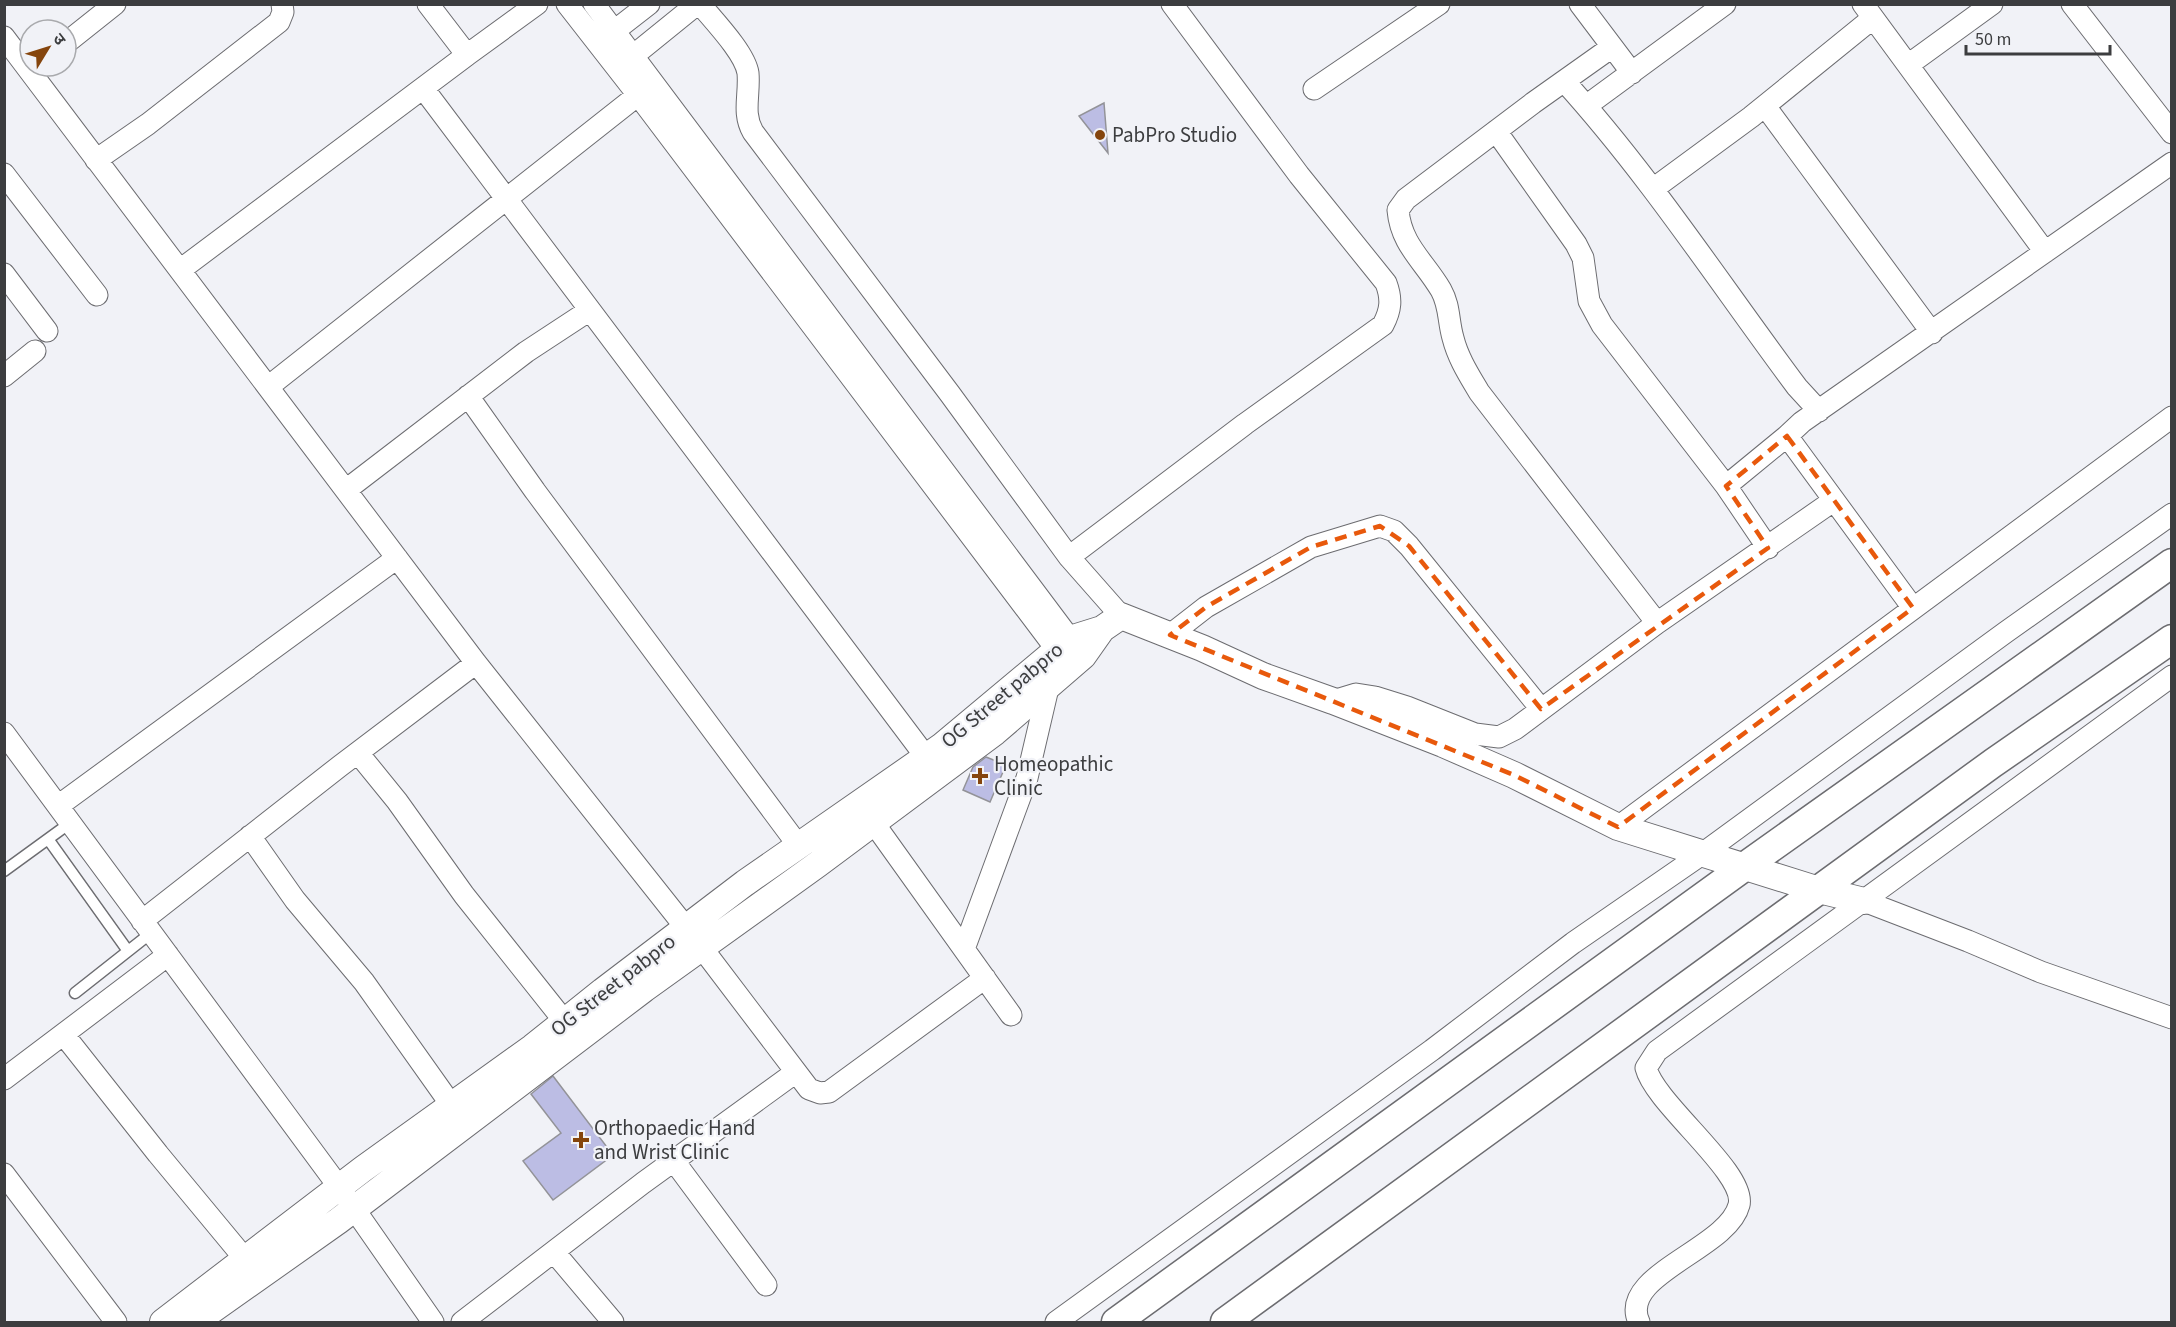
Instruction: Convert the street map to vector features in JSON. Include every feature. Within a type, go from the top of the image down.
[{"type":"main road","points":[[1116,1323],[1744,867],[2172,563]]},
{"type":"main road","points":[[1225,1323],[1993,763],[2172,639]]},
{"type":"street","points":[[78,33],[115,4]]},
{"type":"street","points":[[96,160],[148,124],[279,22],[283,12],[282,4]]},
{"type":"street","points":[[428,4],[466,55]]},
{"type":"street","points":[[180,270],[537,4]]},
{"type":"street","points":[[567,4],[606,38],[625,62],[1070,653]]},
{"type":"street","points":[[594,4],[606,38]]},
{"type":"street","points":[[606,38],[649,4]]},
{"type":"street","points":[[625,62],[699,4],[741,58],[748,72],[746,114],[753,132],[950,394],[1069,557],[1112,623],[1170,635],[1263,676],[1334,701],[1514,775],[1617,827],[1819,890],[1864,901],[2041,972],[2172,1018]]},
{"type":"street","points":[[1069,557],[1245,424],[1383,325],[1389,313],[1391,296],[1386,283],[1299,175],[1172,4]]},
{"type":"street","points":[[1314,89],[1439,4]]},
{"type":"street","points":[[1580,4],[1632,73]]},
{"type":"street","points":[[1586,106],[1725,4]]},
{"type":"street","points":[[1908,65],[1992,4]]},
{"type":"street","points":[[2072,4],[2172,133]]},
{"type":"street","points":[[1653,189],[1765,106],[1868,11],[2045,252]]},
{"type":"street","points":[[4,37],[18,52]]},
{"type":"street","points":[[1611,47],[1406,199],[1398,210],[1399,226],[1405,240],[1440,288],[1447,303],[1452,337],[1458,355],[1479,392],[1657,623]]},
{"type":"street","points":[[625,62],[638,95],[1070,653]]},
{"type":"street","points":[[40,78],[96,160],[476,663],[694,938],[809,1089],[820,1093],[829,1092],[985,978]]},
{"type":"street","points":[[1564,81],[1653,189],[1797,387],[1819,411]]},
{"type":"street","points":[[423,88],[926,757]]},
{"type":"street","points":[[268,387],[638,95]]},
{"type":"street","points":[[1765,106],[1932,333]]},
{"type":"street","points":[[1496,131],[1576,244],[1583,258],[1589,301],[1602,324],[1726,486],[1768,548]]},
{"type":"street","points":[[1726,486],[1802,422],[2172,163]]},
{"type":"street","points":[[4,174],[97,295]]},
{"type":"street","points":[[4,274],[47,331]]},
{"type":"street","points":[[346,490],[526,352],[590,310]]},
{"type":"street","points":[[4,376],[35,351]]},
{"type":"street","points":[[468,396],[535,491],[798,845]]},
{"type":"street","points":[[1617,827],[2172,417]]},
{"type":"street","points":[[1787,436],[1913,608]]},
{"type":"street","points":[[1334,701],[1356,694],[1375,697],[1475,734],[1499,737],[1515,729],[1657,623],[1833,501]]},
{"type":"street","points":[[1056,1323],[1422,1057],[1573,943],[1702,854],[2172,514]]},
{"type":"street","points":[[1170,635],[1206,607],[1311,547],[1380,526],[1394,531],[1410,546],[1541,709]]},
{"type":"street","points":[[64,814],[397,558]]},
{"type":"street","name":"OG Street pabpro","points":[[195,1323],[354,1209],[494,1101],[694,938],[798,845],[926,757],[1112,623]]},
{"type":"street","name":"OG Street pabpro","points":[[163,1323],[339,1187],[565,1022],[873,822],[995,732],[1048,688],[1070,653]]},
{"type":"street","points":[[147,927],[250,836],[476,663]]},
{"type":"street","points":[[1639,1323],[1635,1313],[1637,1298],[1650,1282],[1712,1239],[1731,1221],[1739,1206],[1740,1194],[1733,1181],[1693,1130],[1652,1084],[1646,1068],[1657,1051],[2172,676]]},
{"type":"street","points":[[964,949],[1028,778],[1048,688]]},
{"type":"street","points":[[4,734],[339,1187],[433,1323]]},
{"type":"street","points":[[358,753],[397,801],[464,895],[565,1022]]},
{"type":"street","points":[[873,822],[1011,1016]]},
{"type":"street","points":[[250,836],[295,900],[364,982],[452,1106]]},
{"type":"street","points":[[4,1080],[168,956]]},
{"type":"street","points":[[63,1035],[244,1259]]},
{"type":"street","points":[[462,1323],[674,1161],[796,1072]]},
{"type":"street","points":[[674,1161],[766,1285]]},
{"type":"street","points":[[4,1174],[116,1323]]},
{"type":"street","points":[[554,1252],[613,1323]]},
{"type":"lane","points":[[4,871],[48,839],[64,814]]},
{"type":"lane","points":[[48,839],[128,951]]},
{"type":"lane","points":[[75,993],[128,951],[147,927]]},
{"type":"highlighted area","points":[[1787,436],[1913,608],[1618,827],[1514,775],[1170,635],[1206,607],[1311,547],[1380,526],[1409,546],[1541,709],[1768,548],[1726,486]]},
{"type":"building","name":"PabPro Studio","points":[[1104,103],[1108,153],[1079,116]]},
{"type":"building","points":[[986,757],[1006,765],[990,802],[963,790],[973,767]]},
{"type":"building","points":[[553,1076],[613,1155],[553,1200],[523,1161],[561,1133],[531,1094]]},
{"type":"place","name":"PabPro Studio","points":[[1100,135]]},
{"type":"place","name":"Homeopathic Clinic","points":[[980,776]]},
{"type":"place","name":"Orthopaedic Hand and Wrist Clinic","points":[[581,1140]]}]
